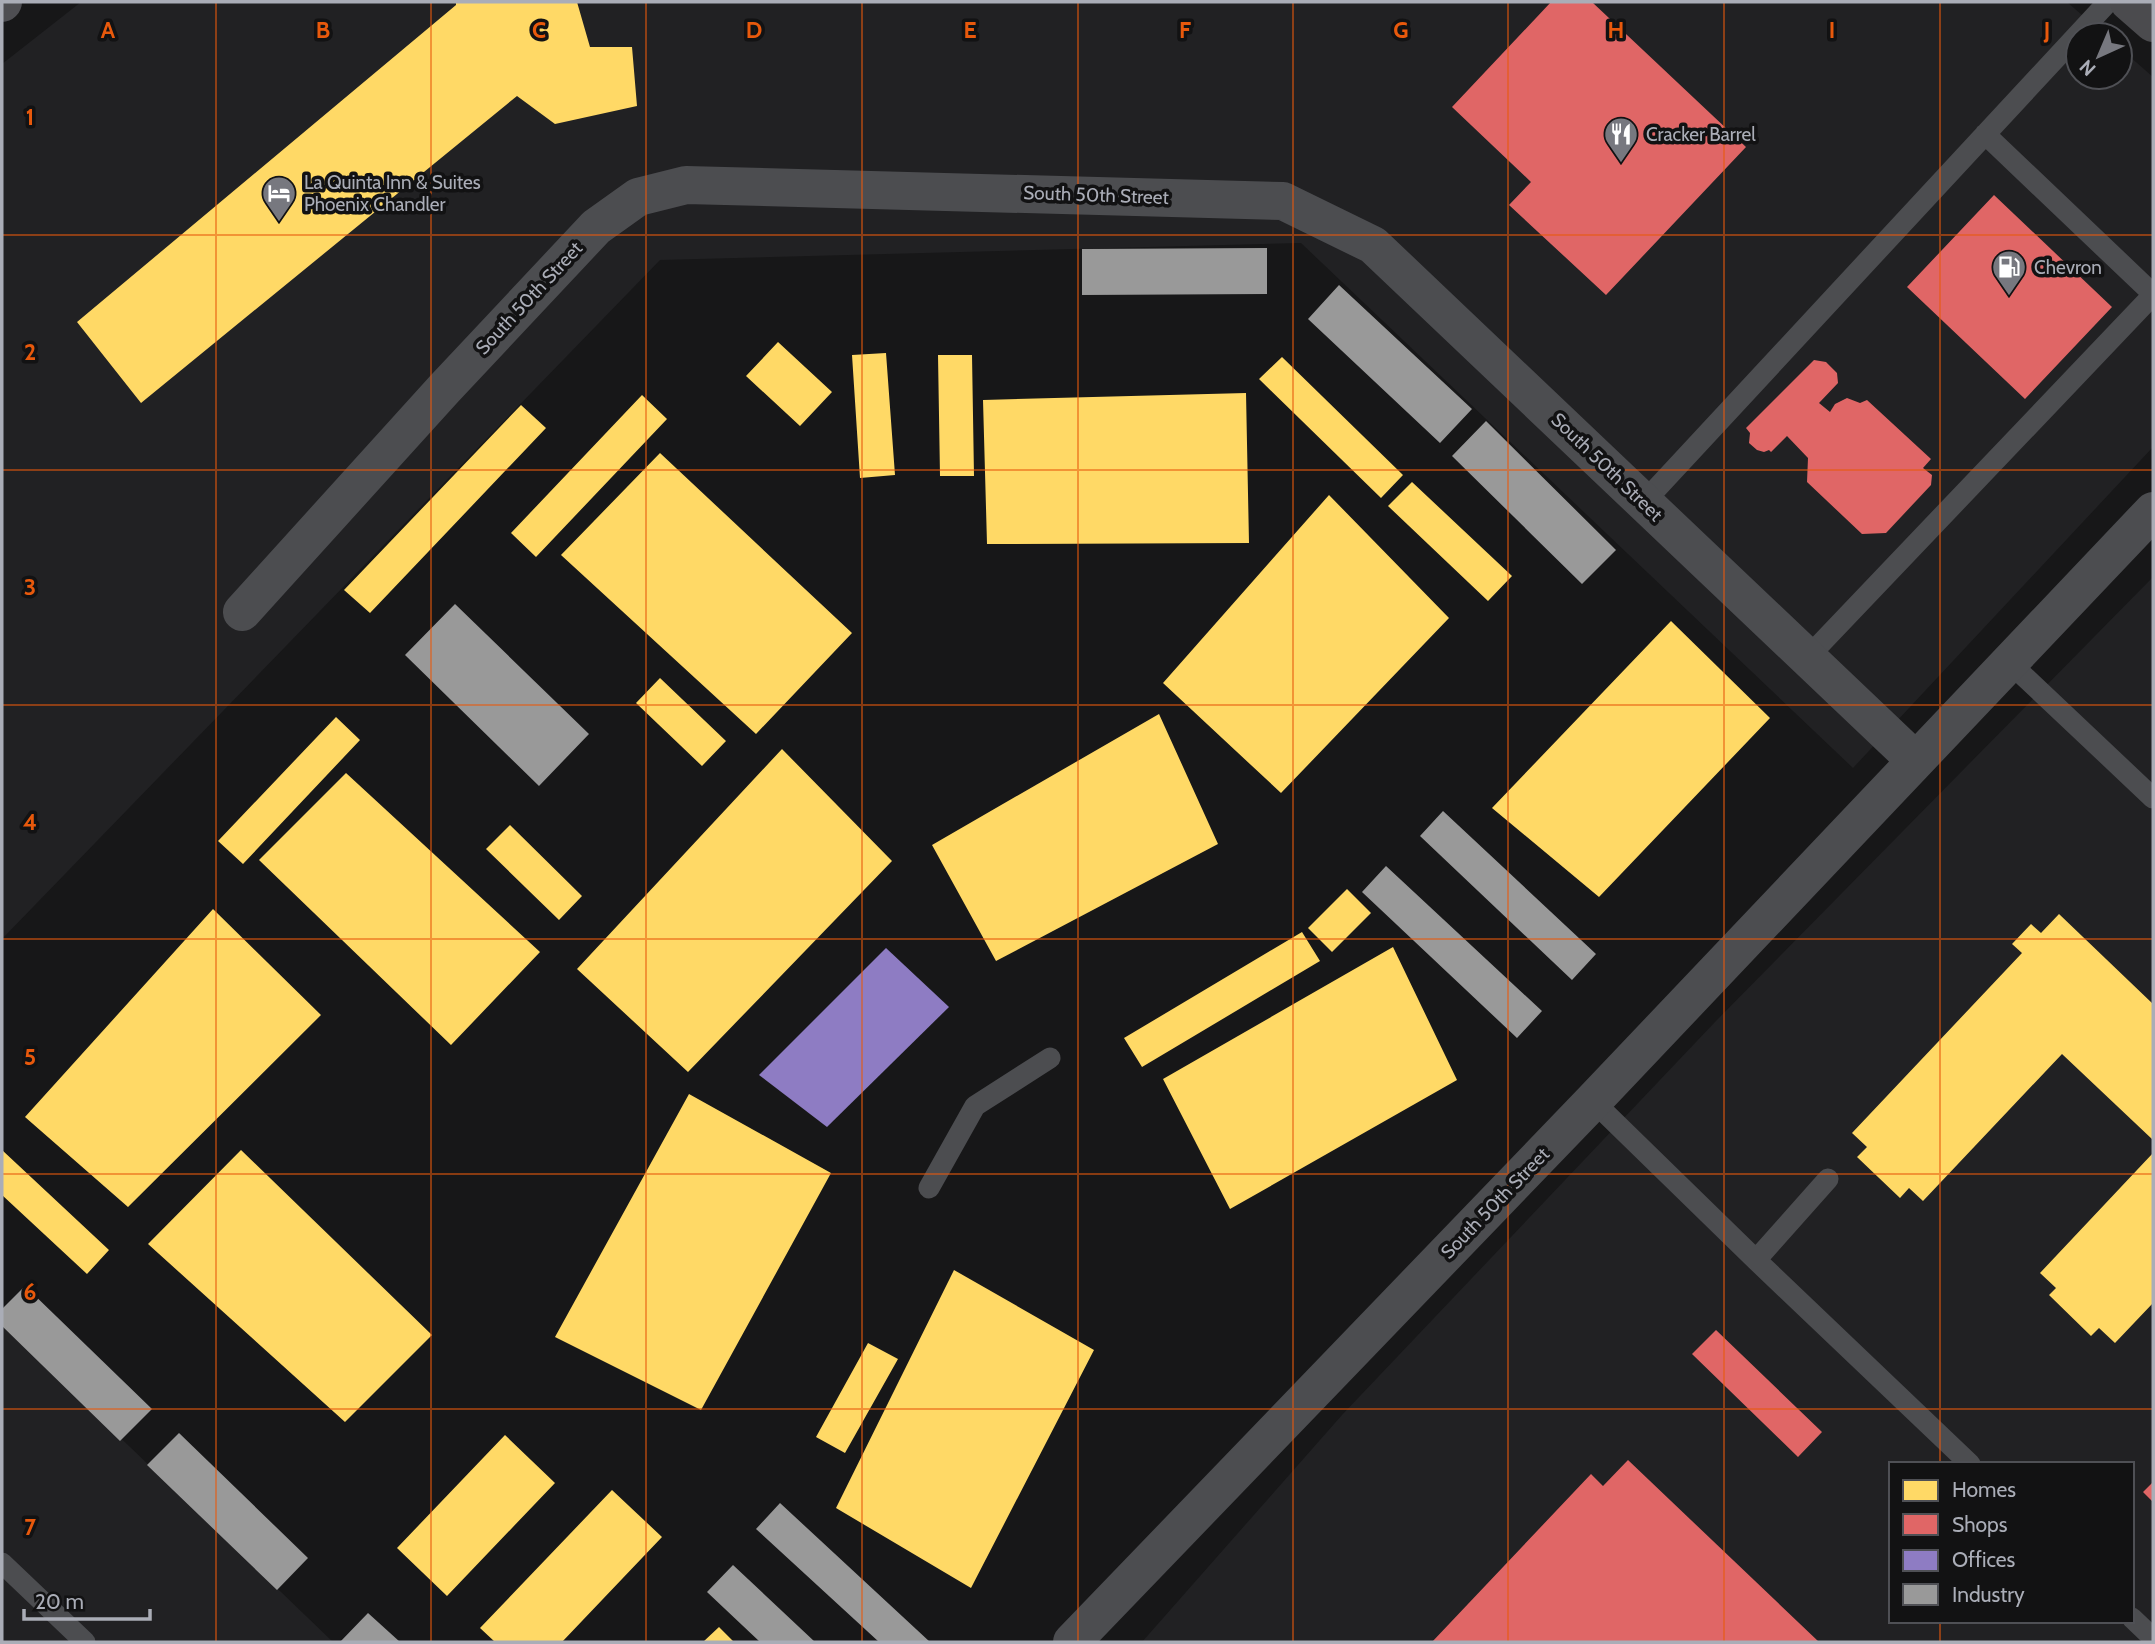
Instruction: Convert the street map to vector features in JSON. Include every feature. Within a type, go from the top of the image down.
[{"type":"main road","points":[[2129,2],[2153,23]]},
{"type":"street","name":"South 50th Street","points":[[242,612],[444,389],[596,227],[638,197],[686,185],[1283,201],[1373,245],[1915,760]]},
{"type":"street","name":"South 50th Street","points":[[1072,1642],[1593,1101],[2153,511]]},
{"type":"lane","points":[[1644,502],[2108,2]]},
{"type":"lane","points":[[1807,658],[2153,295],[1985,134]]},
{"type":"lane","points":[[2010,663],[2153,798]]},
{"type":"lane","points":[[929,1188],[975,1106],[1049,1058]]},
{"type":"lane","points":[[1593,1101],[1968,1462]]},
{"type":"lane","points":[[1756,1260],[1828,1179]]},
{"type":"lane","points":[[2,1563],[85,1642]]},
{"type":"lane","points":[[2134,1620],[2153,1638]]},
{"type":"shaded area","points":[[81,2],[2067,2],[2089,21],[2064,21],[2064,91],[2134,91],[2134,60],[2153,77],[2153,447],[1853,768],[1301,243],[660,260],[2,939],[2,64]]},
{"type":"shaded area","points":[[2153,577],[2153,1642],[1142,1642],[1342,1415],[1715,1022]]},
{"type":"shaded area","points":[[2,1324],[333,1642],[2,1642]]},
{"type":"building: Homes","name":"La Quinta Inn & Suites Phoenix Chandler","points":[[456,2],[577,2],[590,47],[632,47],[637,106],[555,124],[517,96],[141,403],[77,322],[456,5]]},
{"type":"building: Homes","points":[[778,342],[832,392],[800,426],[746,376]]},
{"type":"building: Homes","points":[[886,353],[895,475],[860,478],[852,355]]},
{"type":"building: Homes","points":[[938,355],[972,355],[974,476],[940,476]]},
{"type":"building: Homes","points":[[1282,357],[1403,475],[1381,498],[1259,379]]},
{"type":"building: Homes","points":[[1246,393],[1249,543],[987,544],[983,400]]},
{"type":"building: Homes","points":[[642,395],[667,419],[536,557],[511,533]]},
{"type":"building: Homes","points":[[521,405],[546,428],[370,613],[344,590]]},
{"type":"building: Homes","points":[[660,453],[852,633],[756,734],[561,555]]},
{"type":"building: Homes","points":[[1412,482],[1512,576],[1488,601],[1388,506]]},
{"type":"building: Homes","points":[[1329,495],[1449,618],[1281,793],[1163,683]]},
{"type":"building: Homes","points":[[1671,621],[1770,718],[1599,897],[1492,808]]},
{"type":"building: Homes","points":[[660,678],[726,741],[702,766],[636,703]]},
{"type":"building: Homes","points":[[1159,714],[1218,844],[996,961],[932,845]]},
{"type":"building: Homes","points":[[336,717],[360,740],[243,864],[218,841]]},
{"type":"building: Homes","points":[[782,749],[892,861],[688,1072],[577,969]]},
{"type":"building: Homes","points":[[346,773],[540,952],[451,1045],[259,860]]},
{"type":"building: Homes","points":[[510,825],[582,896],[559,920],[486,849]]},
{"type":"building: Homes","points":[[1347,889],[1371,913],[1332,952],[1308,928]]},
{"type":"building: Homes","points":[[213,909],[321,1015],[128,1207],[25,1117]]},
{"type":"building: Homes","points":[[2059,914],[2153,1004],[2153,1140],[2062,1054],[1923,1201],[1909,1188],[1900,1198],[1857,1157],[1867,1147],[1852,1133],[2022,953],[2012,944],[2031,924],[2041,933]]},
{"type":"building: Homes","points":[[1302,932],[1320,961],[1142,1067],[1124,1038]]},
{"type":"building: Homes","points":[[1393,947],[1457,1080],[1230,1209],[1163,1079]]},
{"type":"building: Homes","points":[[689,1094],[831,1173],[701,1410],[555,1337]]},
{"type":"building: Homes","points":[[2,1150],[109,1250],[87,1274],[2,1195]]},
{"type":"building: Homes","points":[[241,1150],[432,1335],[345,1422],[148,1244]]},
{"type":"building: Homes","points":[[2153,1153],[2153,1303],[2115,1343],[2099,1328],[2091,1336],[2049,1295],[2056,1288],[2040,1273]]},
{"type":"building: Homes","points":[[954,1270],[1094,1350],[971,1588],[836,1508]]},
{"type":"building: Homes","points":[[868,1343],[898,1359],[845,1453],[816,1437]]},
{"type":"building: Homes","points":[[505,1435],[555,1483],[447,1596],[397,1548]]},
{"type":"building: Homes","points":[[612,1490],[662,1537],[562,1642],[495,1642],[480,1628]]},
{"type":"building: Homes","points":[[719,1627],[734,1642],[703,1642]]},
{"type":"building: Shops","name":"Cracker Barrel","points":[[1551,2],[1592,2],[1746,147],[1606,295],[1509,205],[1531,182],[1452,107]]},
{"type":"building: Shops","name":"Chevron","points":[[1994,195],[2112,307],[2025,399],[1907,287]]},
{"type":"building: Shops","points":[[1814,360],[1826,362],[1837,373],[1838,383],[1819,403],[1830,412],[1835,404],[1847,398],[1860,403],[1867,400],[1931,459],[1923,468],[1932,475],[1931,485],[1886,533],[1862,534],[1807,482],[1808,458],[1787,436],[1771,452],[1757,450],[1749,443],[1750,433],[1746,428]]},
{"type":"building: Shops","points":[[1716,1330],[1822,1432],[1798,1457],[1692,1354]]},
{"type":"building: Shops","points":[[1628,1460],[1819,1642],[1432,1642],[1591,1474],[1603,1486]]},
{"type":"building: Shops","points":[[2153,1482],[2153,1502],[2143,1492]]},
{"type":"building: Offices","points":[[886,948],[949,1007],[827,1127],[759,1075]]},
{"type":"building: Industry","points":[[1267,248],[1267,294],[1082,295],[1082,249]]},
{"type":"building: Industry","points":[[1339,285],[1472,409],[1440,443],[1308,319]]},
{"type":"building: Industry","points":[[1486,421],[1616,550],[1582,584],[1452,456]]},
{"type":"building: Industry","points":[[455,604],[589,734],[539,786],[405,655]]},
{"type":"building: Industry","points":[[1443,811],[1596,954],[1572,980],[1420,836]]},
{"type":"building: Industry","points":[[1386,866],[1542,1011],[1517,1038],[1362,892]]},
{"type":"building: Industry","points":[[25,1286],[152,1409],[120,1441],[2,1326],[2,1309]]},
{"type":"building: Industry","points":[[179,1433],[308,1558],[277,1590],[147,1465]]},
{"type":"building: Industry","points":[[780,1503],[930,1642],[879,1642],[756,1529]]},
{"type":"building: Industry","points":[[733,1565],[815,1642],[760,1642],[707,1592]]},
{"type":"building: Industry","points":[[368,1613],[400,1642],[340,1642]]},
{"type":"place","name":"Cracker Barrel","points":[[1621,164]]},
{"type":"place","name":"La Quinta Inn & Suites Phoenix Chandler","points":[[279,223]]},
{"type":"place","name":"Chevron","points":[[2009,297]]}]
